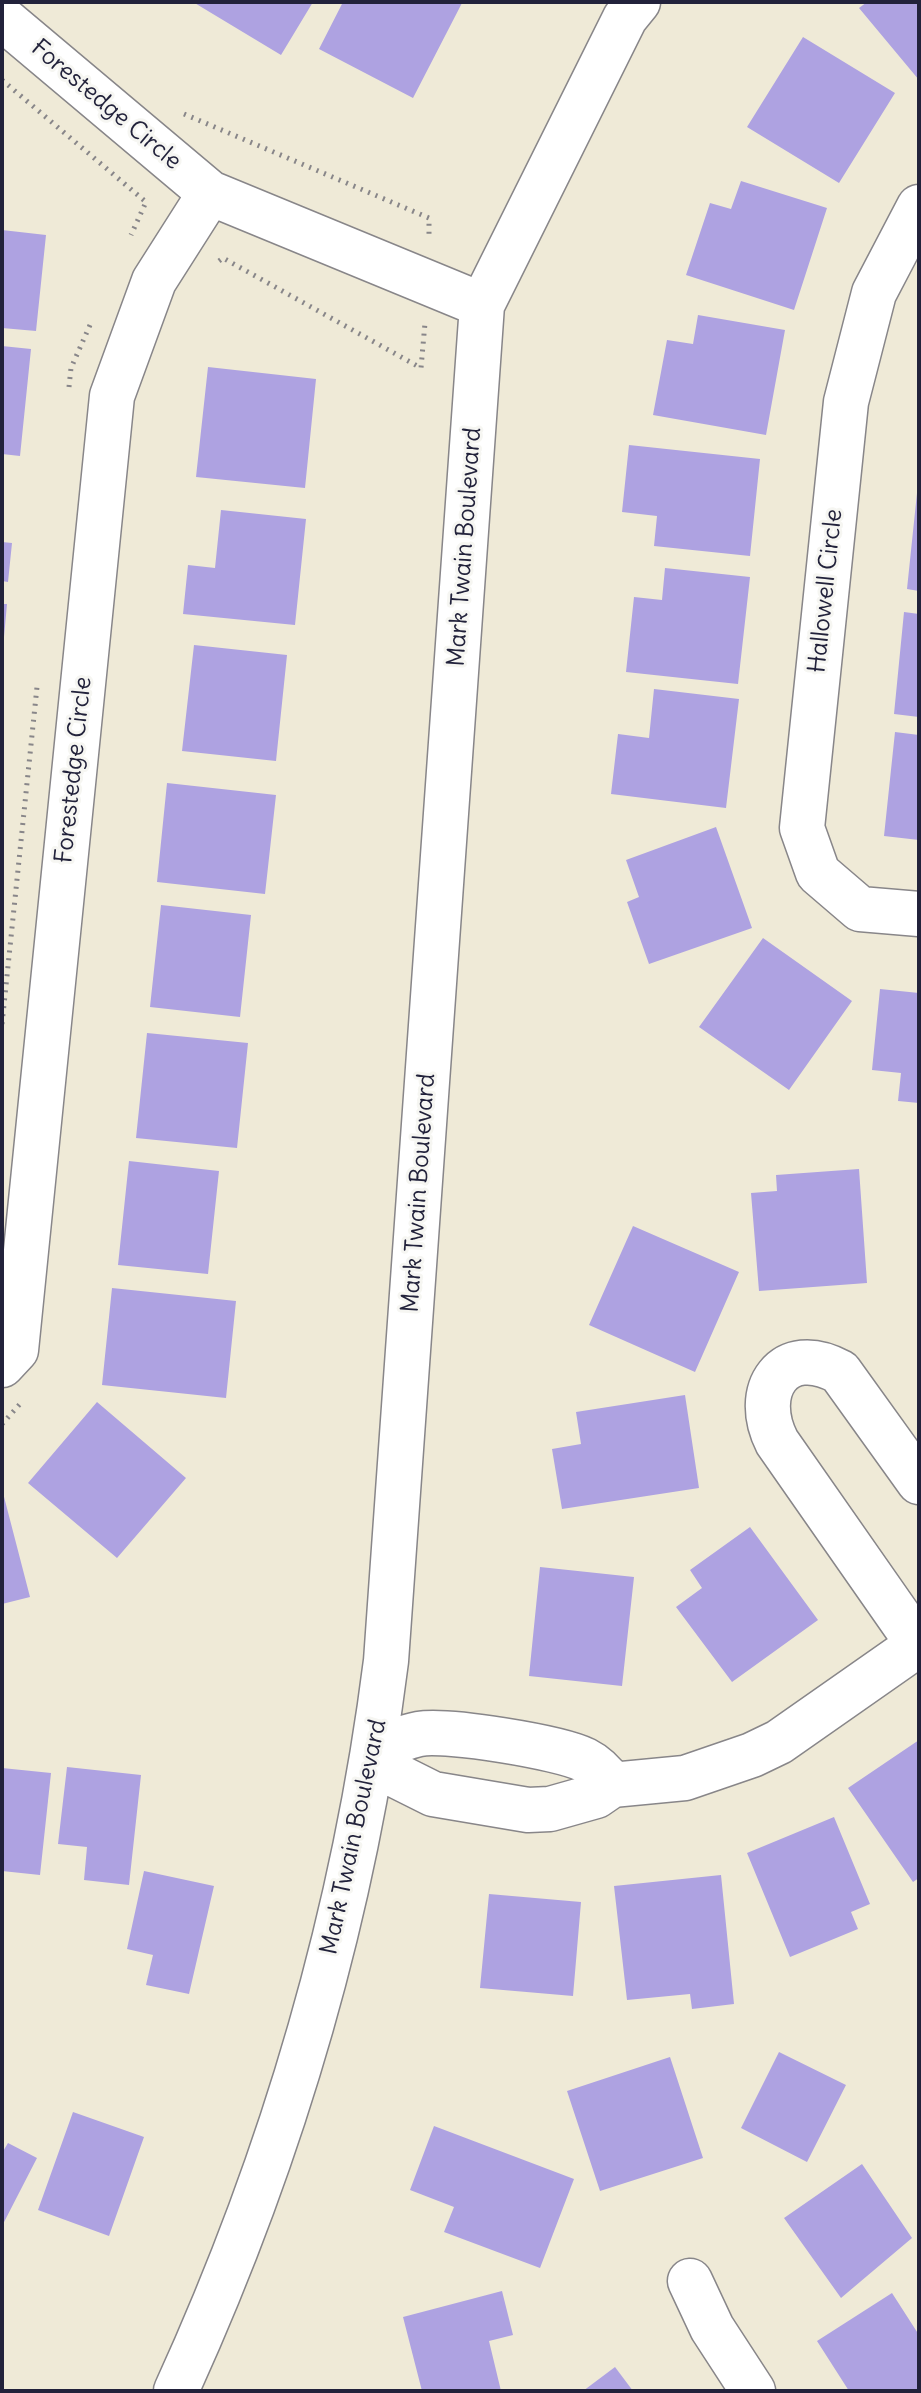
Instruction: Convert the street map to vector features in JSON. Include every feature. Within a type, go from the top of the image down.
[{"type":"street","name":"Mark Twain Boulevard","points":[[176,2391],[248,2221],[297,2076],[348,1888],[374,1754],[387,1645],[482,305],[625,18],[638,2]]},
{"type":"street","name":"Forestedge Circle","points":[[2,18],[210,193],[482,305]]},
{"type":"street","name":"Forestedge Circle","points":[[12,1384],[112,396],[154,281],[210,193]]},
{"type":"street","name":"Hallowell Circle","points":[[919,207],[874,293],[846,402],[802,828],[818,873],[860,909],[919,914]]},
{"type":"street","points":[[612,1785],[593,1766],[564,1753],[442,1733],[396,1741],[374,1754],[391,1773],[433,1794],[528,1810],[574,1804],[612,1785],[685,1778],[752,1755],[779,1742],[918,1644],[777,1442],[766,1409],[768,1391],[776,1375],[790,1367],[807,1363],[825,1364],[840,1372],[919,1482]]},
{"type":"street","points":[[690,2281],[712,2328],[753,2391]]},
{"type":"path","points":[[2,80],[146,202]]},
{"type":"path","points":[[182,113],[429,218],[428,282],[421,368],[223,258],[213,266]]},
{"type":"path","points":[[2,1424],[12,1384]]},
{"type":"building","points":[[193,2],[313,2],[281,55]]},
{"type":"building","points":[[343,2],[462,3],[413,98],[319,49]]},
{"type":"building","points":[[867,2],[919,2],[919,80],[859,8]]},
{"type":"building","points":[[803,37],[895,93],[839,183],[747,127]]},
{"type":"building","points":[[741,181],[827,208],[794,310],[686,275],[710,203],[731,209]]},
{"type":"building","points":[[2,230],[46,235],[36,331],[2,328]]},
{"type":"building","points":[[698,315],[785,330],[766,435],[653,415],[667,340],[693,344]]},
{"type":"building","points":[[2,346],[31,349],[20,456],[2,454]]},
{"type":"building","points":[[208,367],[316,379],[305,488],[196,477]]},
{"type":"building","points":[[629,445],[760,459],[750,556],[654,546],[657,516],[622,512]]},
{"type":"building","points":[[919,493],[919,591],[907,589]]},
{"type":"building","points":[[221,510],[306,519],[295,625],[183,614],[188,565],[215,568]]},
{"type":"building","points":[[2,542],[12,543],[8,582],[2,581]]},
{"type":"building","points":[[665,568],[750,577],[738,684],[626,672],[634,597],[662,600]]},
{"type":"building","points":[[2,604],[7,604],[4,637],[2,637]]},
{"type":"building","points":[[904,612],[919,614],[919,717],[894,714]]},
{"type":"building","points":[[194,645],[287,655],[276,761],[182,751]]},
{"type":"building","points":[[654,689],[739,699],[726,808],[611,794],[618,734],[649,738]]},
{"type":"building","points":[[895,732],[919,735],[919,840],[884,836]]},
{"type":"building","points":[[167,783],[276,795],[265,894],[157,882]]},
{"type":"building","points":[[716,827],[752,928],[649,964],[627,902],[639,897],[626,860]]},
{"type":"building","points":[[161,905],[251,915],[240,1017],[150,1007]]},
{"type":"building","points":[[763,938],[852,1001],[789,1090],[699,1027]]},
{"type":"building","points":[[880,989],[919,993],[919,1103],[898,1101],[901,1073],[872,1070]]},
{"type":"building","points":[[147,1033],[248,1043],[237,1148],[136,1138]]},
{"type":"building","points":[[129,1161],[219,1171],[208,1274],[118,1265]]},
{"type":"building","points":[[859,1169],[867,1283],[759,1291],[751,1193],[777,1191],[776,1175]]},
{"type":"building","points":[[633,1226],[739,1272],[695,1372],[589,1325]]},
{"type":"building","points":[[112,1288],[236,1301],[226,1398],[102,1385]]},
{"type":"building","points":[[685,1395],[699,1488],[562,1509],[552,1449],[581,1444],[576,1412]]},
{"type":"building","points":[[97,1402],[186,1478],[117,1558],[28,1483]]},
{"type":"building","points":[[2,1489],[30,1597],[2,1604]]},
{"type":"building","points":[[750,1527],[818,1620],[732,1682],[676,1607],[702,1588],[690,1570]]},
{"type":"building","points":[[540,1567],[634,1577],[622,1686],[529,1676]]},
{"type":"building","points":[[919,1740],[919,1878],[913,1882],[848,1788]]},
{"type":"building","points":[[67,1767],[141,1775],[129,1885],[84,1880],[87,1847],[58,1844]]},
{"type":"building","points":[[2,1768],[51,1773],[40,1875],[2,1871]]},
{"type":"building","points":[[834,1817],[870,1904],[851,1912],[858,1929],[790,1957],[747,1853]]},
{"type":"building","points":[[144,1871],[214,1886],[189,1994],[146,1985],[153,1955],[127,1949]]},
{"type":"building","points":[[721,1875],[734,2004],[692,2009],[690,1994],[627,2000],[614,1886]]},
{"type":"building","points":[[489,1894],[581,1902],[573,1996],[480,1988]]},
{"type":"building","points":[[779,2052],[846,2085],[807,2162],[741,2128]]},
{"type":"building","points":[[670,2057],[703,2158],[600,2191],[567,2091]]},
{"type":"building","points":[[73,2112],[144,2137],[109,2236],[38,2210]]},
{"type":"building","points":[[434,2126],[574,2179],[540,2268],[444,2232],[454,2207],[410,2190]]},
{"type":"building","points":[[8,2143],[37,2158],[2,2226],[2,2153]]},
{"type":"building","points":[[862,2164],[912,2238],[841,2298],[784,2218]]},
{"type":"building","points":[[502,2291],[513,2335],[489,2341],[501,2391],[422,2391],[403,2317]]},
{"type":"building","points":[[892,2293],[919,2335],[919,2391],[849,2391],[817,2341]]},
{"type":"building","points":[[615,2367],[633,2391],[583,2391]]}]
